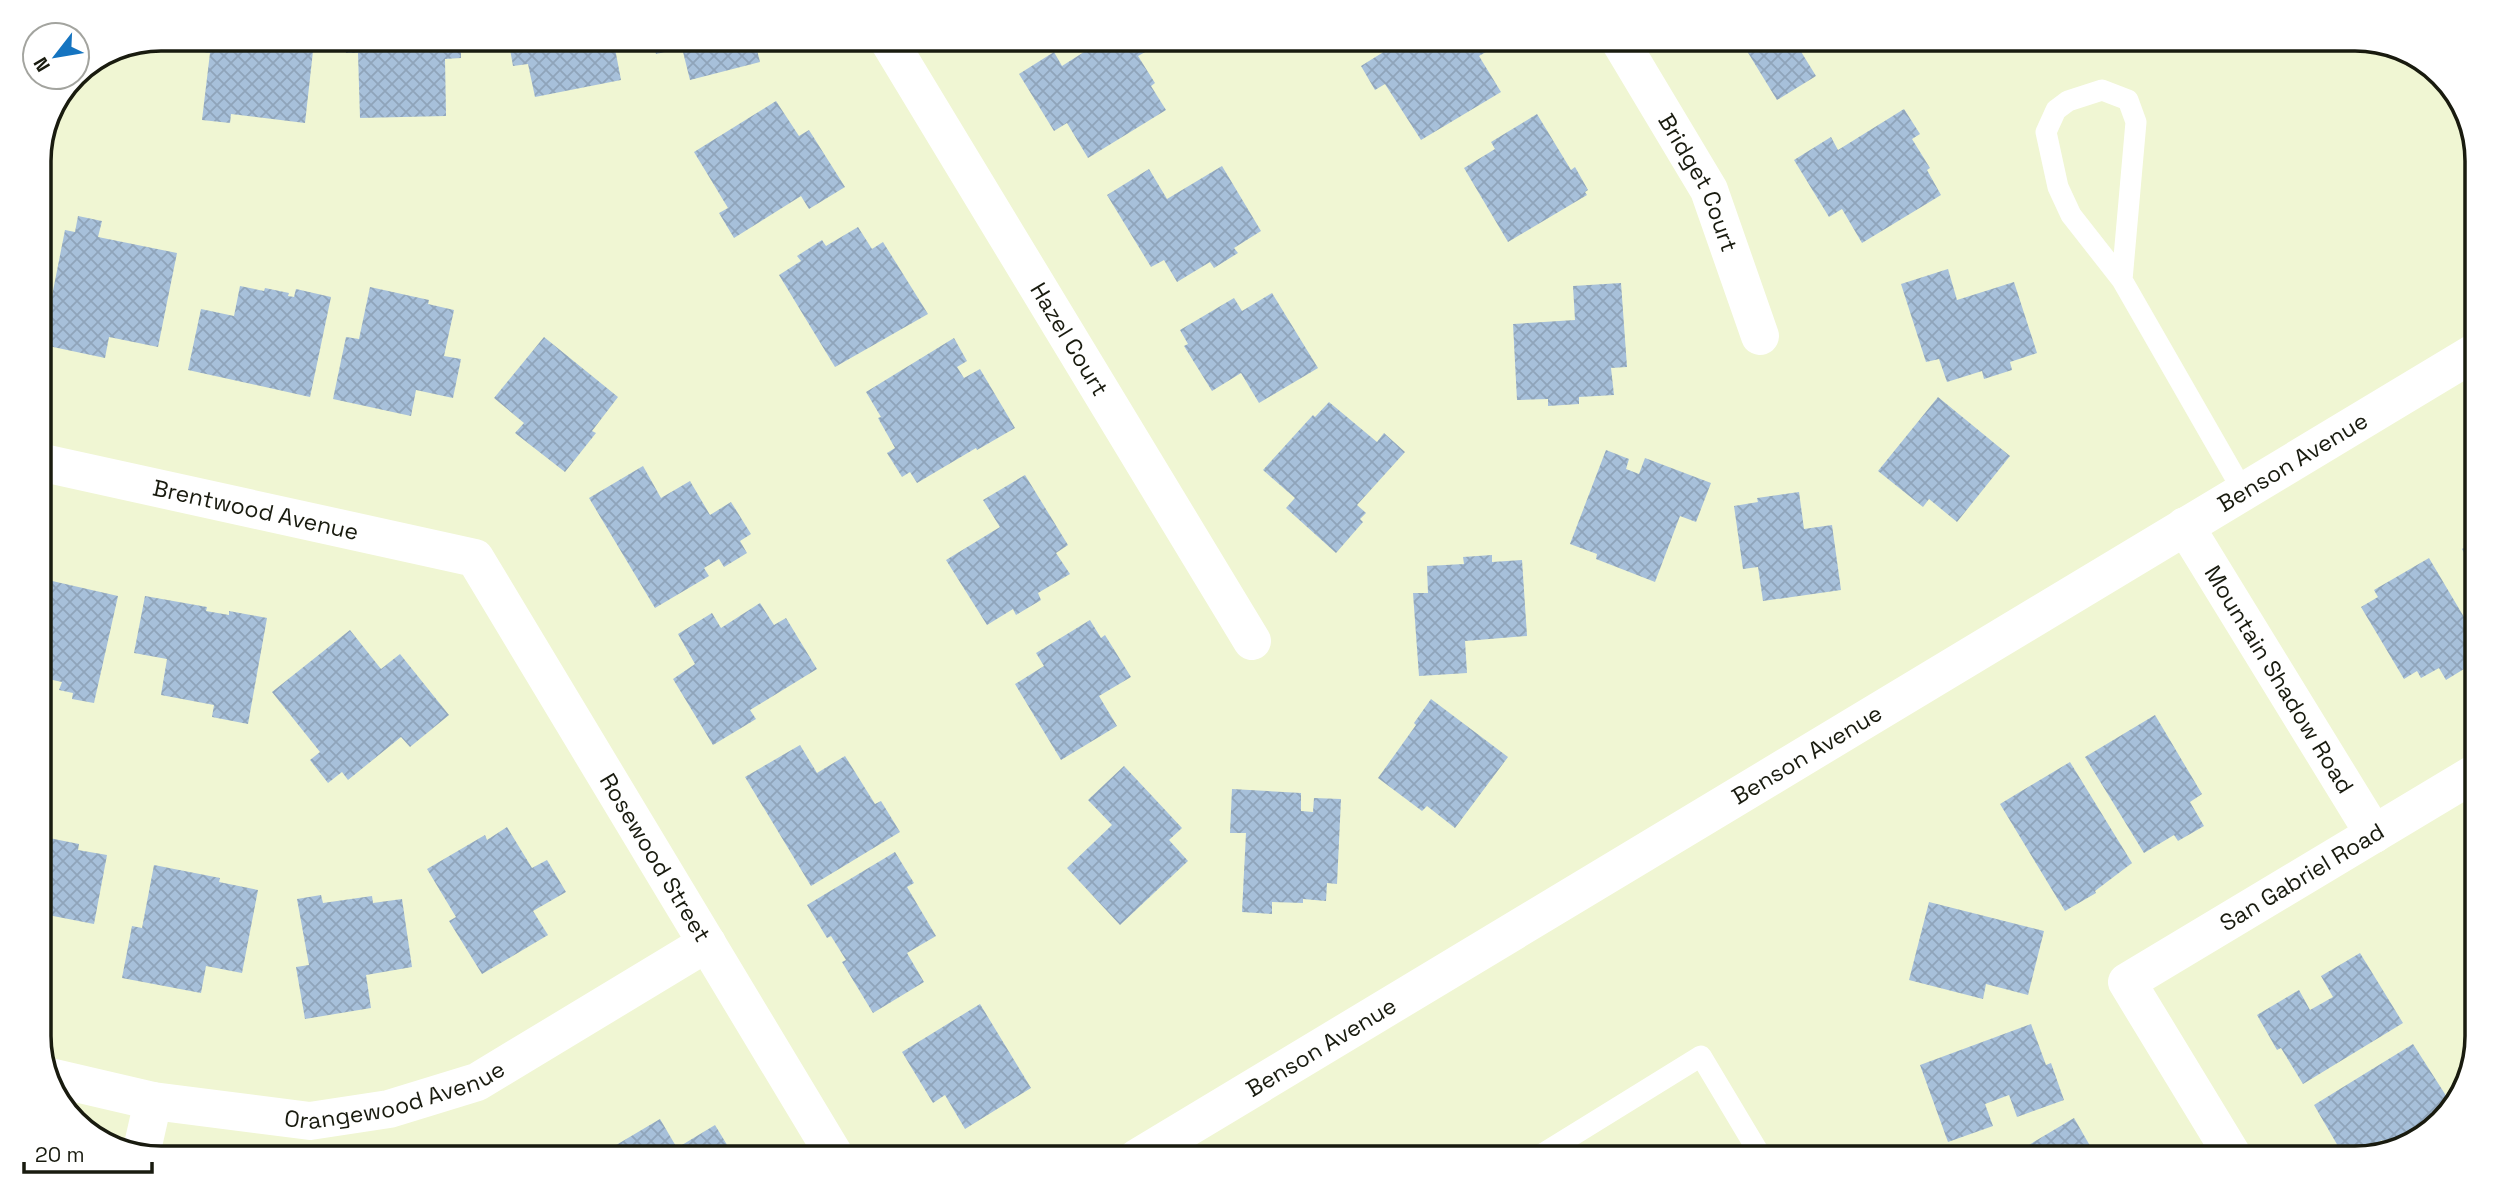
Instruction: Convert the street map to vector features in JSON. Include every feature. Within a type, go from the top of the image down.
[{"type":"street","name":"Hazel Court","points":[[895,51],[1252,641]]},
{"type":"street","name":"Bridget Court","points":[[1626,51],[1709,190],[1760,336]]},
{"type":"street","name":"Benson Avenue","points":[[1157,1146],[2465,358]]},
{"type":"street","name":"Brentwood Avenue","points":[[51,465],[475,558]]},
{"type":"street","name":"Mountain Shadow Road","points":[[2185,526],[2374,834]]},
{"type":"street","name":"Rosewood Street","points":[[475,558],[829,1146]]},
{"type":"street","name":"San Gabriel Road","points":[[2227,1146],[2127,982],[2465,779]]},
{"type":"street","name":"Orangewood Avenue","points":[[59,1079],[153,1101],[310,1121],[389,1109],[477,1082],[707,943]]},
{"type":"street","points":[[143,1144],[153,1101]]},
{"type":"lane","points":[[2122,280],[2136,122],[2128,100],[2102,90],[2068,101],[2056,110],[2046,132],[2059,187],[2071,215],[2122,280],[2244,491]]},
{"type":"lane","points":[[1555,1146],[1701,1056],[1755,1146]]},
{"type":"building","points":[[197,51],[313,51],[305,123],[231,114],[230,123],[202,120],[210,53]]},
{"type":"building","points":[[461,51],[461,58],[445,59],[446,116],[360,118],[358,53],[346,53]]},
{"type":"building","points":[[510,51],[615,51],[621,80],[535,97],[528,64],[513,66]]},
{"type":"building","points":[[683,51],[757,51],[760,62],[690,80]]},
{"type":"building","points":[[1086,51],[1147,51],[1138,56],[1155,83],[1151,86],[1166,110],[1088,158],[1067,123],[1054,131],[1019,74],[1054,52],[1062,66]]},
{"type":"building","points":[[1385,51],[1488,51],[1479,56],[1501,92],[1421,140],[1385,84],[1375,90],[1361,66]]},
{"type":"building","points":[[1747,51],[1801,51],[1816,76],[1777,100]]},
{"type":"building","points":[[776,101],[799,136],[809,130],[845,187],[809,209],[801,196],[734,238],[719,213],[728,208],[694,152]]},
{"type":"building","points":[[1904,109],[1920,134],[1912,139],[1930,168],[1927,170],[1941,195],[1862,243],[1842,209],[1829,217],[1794,160],[1831,137],[1838,150]]},
{"type":"building","points":[[1537,114],[1571,170],[1575,167],[1588,190],[1585,192],[1587,195],[1508,242],[1464,168],[1495,149],[1491,142]]},
{"type":"building","points":[[1222,166],[1261,231],[1234,248],[1238,253],[1214,268],[1210,262],[1177,282],[1164,260],[1151,267],[1107,195],[1149,169],[1167,199]]},
{"type":"building","points":[[78,216],[102,221],[98,237],[177,253],[158,347],[109,337],[105,358],[51,347],[51,296],[65,230],[75,232]]},
{"type":"building","points":[[858,227],[872,249],[883,242],[928,314],[835,367],[779,275],[801,261],[797,256],[822,240],[826,246]]},
{"type":"building","points":[[1948,269],[1957,300],[2014,282],[2037,353],[2010,362],[2012,370],[1984,379],[1982,371],[1947,382],[1939,359],[1926,362],[1901,284]]},
{"type":"building","points":[[1621,283],[1627,367],[1611,368],[1614,395],[1579,397],[1579,404],[1548,406],[1548,399],[1517,400],[1513,324],[1575,320],[1573,286]]},
{"type":"building","points":[[240,286],[264,291],[265,288],[289,293],[288,296],[294,297],[296,289],[331,297],[310,397],[188,370],[201,309],[234,316]]},
{"type":"building","points":[[370,287],[429,300],[428,304],[454,310],[444,356],[461,359],[453,398],[416,390],[411,416],[333,399],[346,337],[359,339]]},
{"type":"building","points":[[1272,293],[1318,368],[1259,403],[1241,373],[1212,391],[1184,346],[1188,344],[1180,330],[1234,298],[1242,311]]},
{"type":"building","points":[[544,337],[618,397],[592,431],[596,433],[565,472],[515,433],[524,423],[494,398]]},
{"type":"building","points":[[954,338],[967,361],[957,367],[964,378],[980,369],[1015,428],[917,483],[910,472],[902,477],[887,453],[895,448],[866,392]]},
{"type":"building","points":[[1938,397],[2010,456],[1957,522],[1929,499],[1923,507],[1878,471]]},
{"type":"building","points":[[1329,402],[1377,442],[1384,433],[1405,452],[1357,505],[1366,513],[1360,519],[1363,522],[1336,553],[1286,508],[1295,498],[1263,470],[1313,415],[1315,417]]},
{"type":"building","points":[[1606,450],[1629,459],[1626,469],[1639,474],[1645,458],[1711,483],[1696,522],[1680,516],[1655,582],[1596,559],[1597,554],[1570,544]]},
{"type":"building","points":[[643,466],[661,498],[690,481],[710,515],[731,502],[751,534],[740,541],[747,553],[724,567],[719,559],[704,568],[709,576],[655,608],[589,498]]},
{"type":"building","points":[[1025,475],[1068,545],[1056,553],[1070,574],[1038,593],[1041,600],[1016,615],[1013,609],[987,625],[946,560],[1000,527],[983,500]]},
{"type":"building","points":[[1799,492],[1804,529],[1832,525],[1841,590],[1763,601],[1758,567],[1743,569],[1734,506],[1758,502],[1757,498]]},
{"type":"building","points":[[1492,555],[1492,562],[1522,560],[1527,636],[1465,641],[1467,673],[1419,676],[1413,593],[1428,593],[1427,566],[1464,564],[1463,557]]},
{"type":"building","points":[[2429,558],[2465,619],[2465,668],[2446,680],[2439,668],[2421,678],[2417,671],[2404,679],[2361,607],[2378,597],[2374,590]]},
{"type":"building","points":[[51,581],[118,596],[94,703],[72,699],[73,693],[59,690],[62,682],[51,680]]},
{"type":"building","points":[[145,596],[207,607],[206,611],[229,615],[229,611],[267,618],[248,724],[212,717],[214,705],[161,695],[167,659],[134,653]]},
{"type":"building","points":[[760,603],[774,625],[786,618],[817,669],[750,710],[756,719],[713,745],[673,679],[695,664],[678,634],[712,613],[721,628]]},
{"type":"building","points":[[1090,620],[1101,638],[1105,635],[1131,677],[1099,696],[1117,726],[1061,760],[1015,684],[1044,666],[1036,653]]},
{"type":"building","points":[[350,630],[381,669],[400,654],[449,715],[410,747],[401,737],[348,780],[342,772],[328,783],[310,760],[320,752],[272,692]]},
{"type":"building","points":[[1431,699],[1508,757],[1455,828],[1427,806],[1422,811],[1378,778]]},
{"type":"building","points":[[2155,715],[2202,794],[2190,802],[2204,826],[2178,841],[2174,835],[2144,853],[2085,757]]},
{"type":"building","points":[[800,745],[817,773],[845,756],[875,804],[881,801],[900,832],[811,886],[745,777]]},
{"type":"building","points":[[2070,762],[2132,863],[2095,891],[2096,893],[2065,911],[2000,804]]},
{"type":"building","points":[[1124,766],[1182,828],[1169,840],[1188,861],[1120,925],[1067,868],[1112,825],[1088,800]]},
{"type":"building","points":[[1232,789],[1301,793],[1301,811],[1313,812],[1314,798],[1341,799],[1337,884],[1327,883],[1326,901],[1303,899],[1303,903],[1272,902],[1272,914],[1242,912],[1246,833],[1230,833]]},
{"type":"building","points":[[507,827],[532,868],[547,860],[566,892],[533,911],[548,935],[482,974],[449,921],[456,917],[427,869],[485,835],[487,840]]},
{"type":"building","points":[[51,838],[79,844],[78,850],[107,855],[94,924],[51,916]]},
{"type":"building","points":[[895,852],[914,883],[907,887],[936,936],[907,953],[924,982],[873,1013],[842,962],[846,960],[831,936],[827,938],[807,905]]},
{"type":"building","points":[[154,865],[220,878],[219,882],[258,890],[242,973],[206,966],[201,993],[122,978],[132,926],[142,928]]},
{"type":"building","points":[[321,895],[323,903],[372,896],[373,903],[402,899],[412,967],[366,975],[371,1008],[305,1019],[296,967],[309,965],[297,899]]},
{"type":"building","points":[[1929,902],[2044,931],[2028,995],[1986,984],[1983,999],[1909,980]]},
{"type":"building","points":[[2360,953],[2403,1023],[2303,1084],[2281,1048],[2277,1050],[2257,1015],[2299,990],[2310,1010],[2333,997],[2321,976]]},
{"type":"building","points":[[980,1004],[1031,1088],[965,1129],[945,1095],[933,1103],[902,1052]]},
{"type":"building","points":[[2031,1024],[2046,1065],[2051,1063],[2064,1100],[2017,1117],[2009,1095],[1985,1104],[1993,1126],[1948,1142],[1920,1065]]},
{"type":"building","points":[[2413,1044],[2447,1097],[2417,1128],[2384,1143],[2382,1140],[2375,1144],[2356,1146],[2338,1146],[2314,1105]]},
{"type":"building","points":[[2074,1118],[2090,1146],[2027,1146]]},
{"type":"building","points":[[660,1119],[676,1146],[614,1146]]},
{"type":"building","points":[[715,1125],[728,1146],[680,1146]]}]
